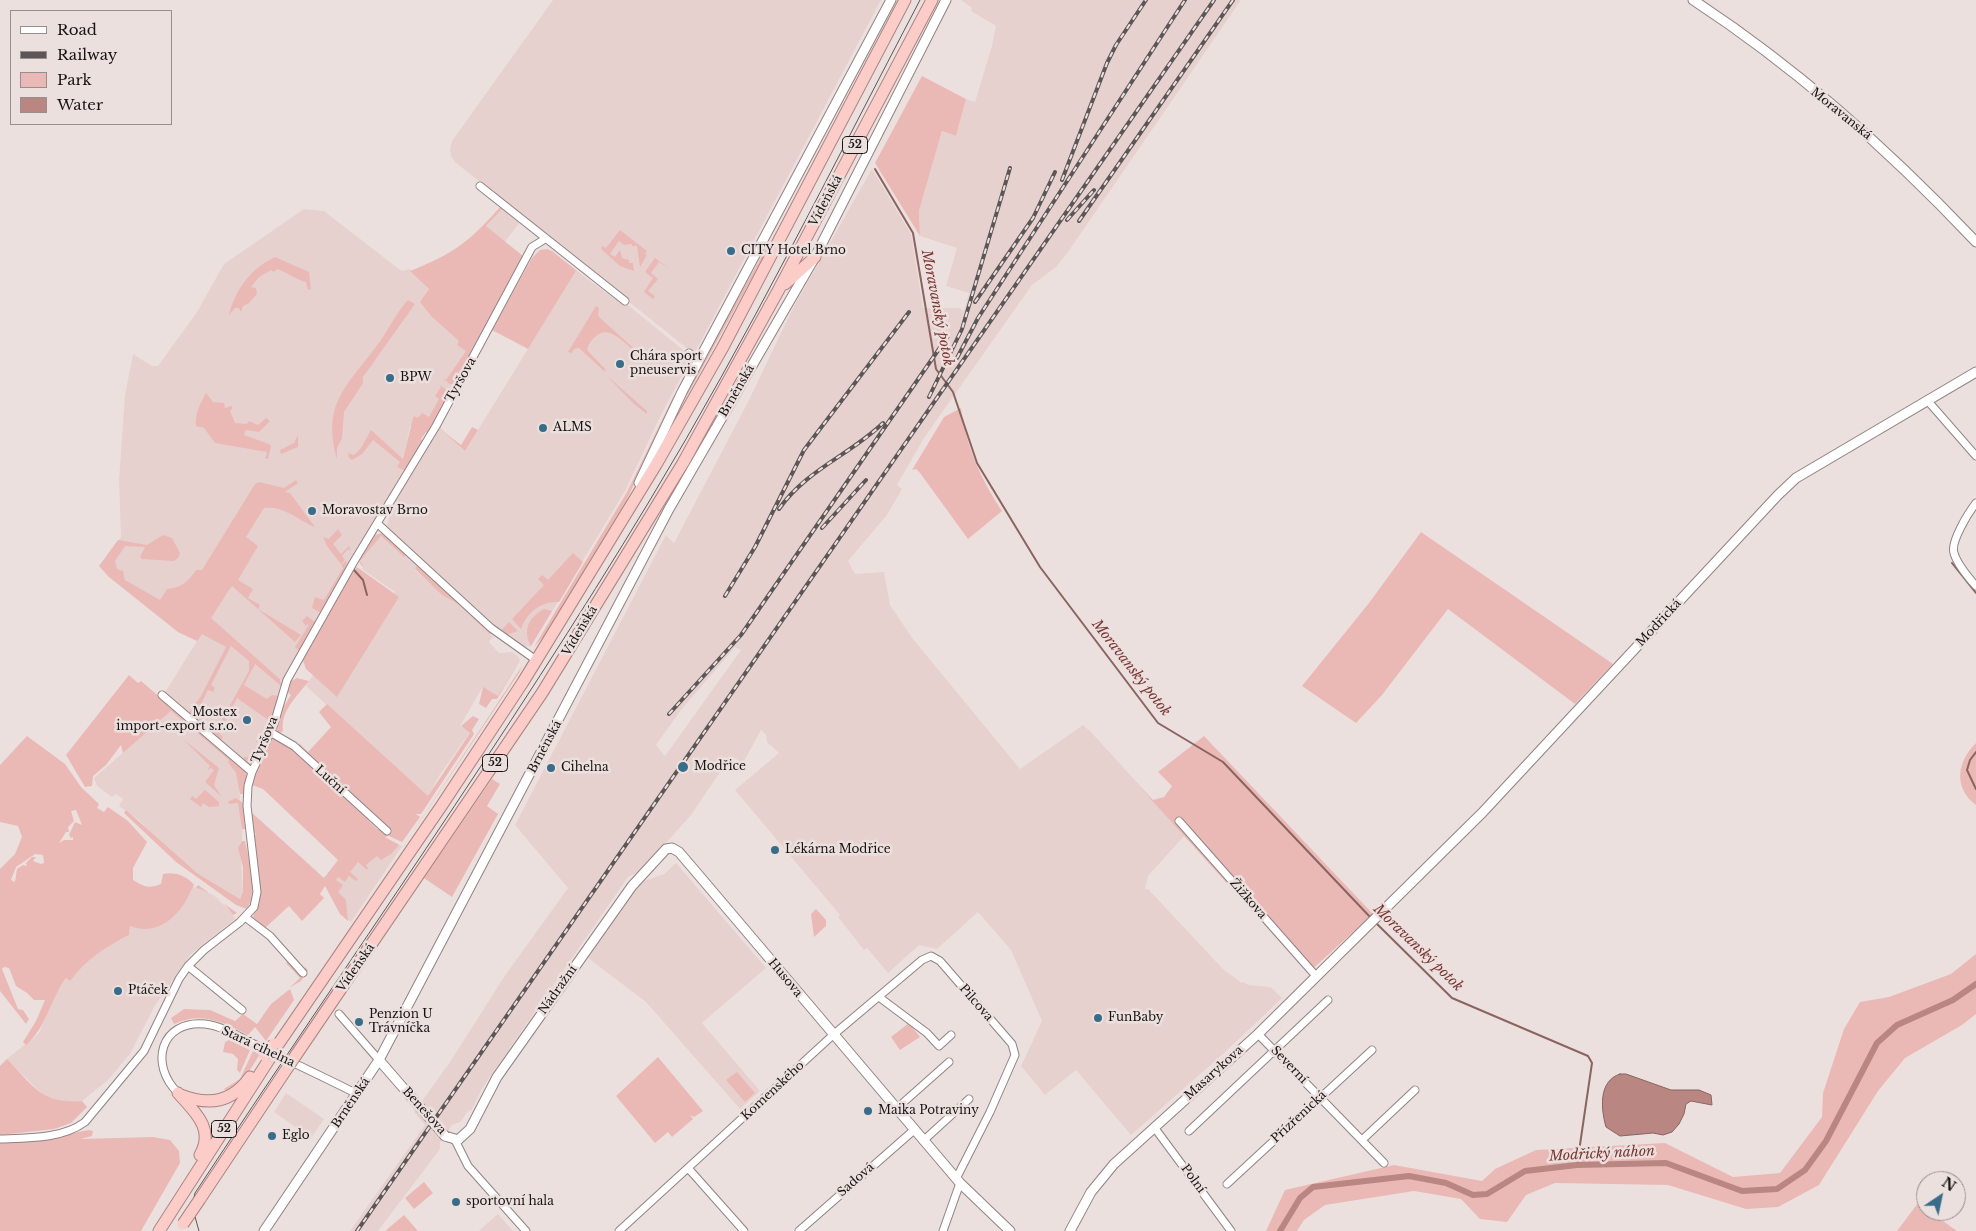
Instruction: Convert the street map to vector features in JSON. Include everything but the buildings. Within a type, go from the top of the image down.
[{"type":"highway","name":"Vídeňská","points":[[159,1231],[267,1056],[286,1033],[442,805],[536,660],[622,519],[723,347],[905,0]]},
{"type":"highway","name":"Vídeňská","points":[[181,1228],[542,693],[683,463],[778,291],[932,0]]},
{"type":"highway","points":[[778,291],[815,257]]},
{"type":"highway","points":[[178,1093],[201,1102],[227,1098],[243,1086],[267,1056]]},
{"type":"highway","points":[[178,1093],[201,1121],[206,1138],[202,1150],[182,1183],[178,1201]]},
{"type":"street","name":"Vídeňská","points":[[622,519],[677,402],[891,0]]},
{"type":"street","name":"Vídeňská","points":[[815,257],[946,0]]},
{"type":"street","name":"Moravanská","points":[[1693,0],[1765,51],[1878,144],[1922,184],[1976,242]]},
{"type":"street","points":[[480,186],[625,302]]},
{"type":"street","name":"Tyršova","points":[[0,1139],[54,1135],[74,1129],[86,1122],[136,1064],[150,1041],[179,978],[188,966],[204,950],[246,917],[254,907],[257,892],[246,806],[252,772],[270,732],[287,680],[353,563],[440,420],[532,247],[545,239]]},
{"type":"street","name":"Brněnská","points":[[264,1231],[379,1060],[669,509],[815,257]]},
{"type":"street","points":[[689,353],[700,361]]},
{"type":"street","name":"Modřická","points":[[1373,920],[1499,794],[1796,478],[1976,372]]},
{"type":"street","points":[[1927,400],[1976,456]]},
{"type":"street","points":[[1976,503],[1970,510],[1953,544],[1953,552],[1976,586]]},
{"type":"street","points":[[378,524],[491,628],[536,660]]},
{"type":"street","name":"Tyršova","points":[[162,695],[252,772]]},
{"type":"street","name":"Luční","points":[[270,732],[294,746],[387,831]]},
{"type":"street","name":"Žižkova","points":[[1179,821],[1316,976]]},
{"type":"street","name":"Husova","points":[[672,848],[702,879],[958,1181],[1010,1231]]},
{"type":"street","name":"Nádražní","points":[[455,1140],[462,1138],[470,1129],[497,1077],[632,886],[666,849],[672,848]]},
{"type":"street","points":[[246,917],[270,936],[303,973]]},
{"type":"street","name":"Masarykova","points":[[1070,1231],[1091,1192],[1114,1164],[1258,1034],[1373,920]]},
{"type":"street","name":"Komenského","points":[[619,1231],[833,1035],[922,960],[931,956]]},
{"type":"street","name":"Pilcova","points":[[931,956],[940,961],[1012,1044],[1016,1055],[958,1181]]},
{"type":"street","points":[[188,966],[242,1010]]},
{"type":"street","points":[[879,997],[928,1034],[939,1046],[951,1034]]},
{"type":"street","name":"Masarykova","points":[[1189,1131],[1328,1000]]},
{"type":"street","points":[[339,1014],[379,1060]]},
{"type":"street","name":"Stará cihelna","points":[[163,1047],[170,1036],[179,1029],[192,1024],[209,1025],[357,1094]]},
{"type":"street","name":"Severní","points":[[1258,1034],[1384,1163]]},
{"type":"street","points":[[150,1041],[163,1047],[161,1058],[162,1070],[169,1083],[178,1093]]},
{"type":"street","name":"Přízřenická","points":[[1227,1184],[1372,1050]]},
{"type":"street","name":"Benešova","points":[[379,1060],[445,1136],[455,1140],[468,1166],[526,1231]]},
{"type":"street","points":[[896,1109],[949,1062]]},
{"type":"street","points":[[1362,1140],[1415,1090]]},
{"type":"street","points":[[924,1141],[968,1099]]},
{"type":"street","name":"Polní","points":[[1154,1127],[1231,1231]]},
{"type":"street","name":"Sadová","points":[[799,1231],[914,1130]]},
{"type":"street","points":[[688,1168],[744,1231]]},
{"type":"street","points":[[943,1231],[958,1181]]},
{"type":"shaded area","points":[[553,0],[881,0],[694,354],[455,162],[451,156],[452,141]]},
{"type":"shaded area","points":[[961,0],[1241,0],[1068,252],[1056,267],[1032,285],[924,438],[897,485],[902,489],[887,515],[848,561],[855,574],[884,572],[890,605],[913,639],[1020,769],[1083,725],[1091,732],[1185,835],[1148,876],[1145,889],[1148,889],[1223,969],[1242,983],[1271,987],[1282,998],[1223,1054],[1131,1135],[1076,1070],[1045,1095],[1021,1066],[1042,1021],[1011,950],[978,912],[937,949],[919,945],[888,973],[867,948],[864,950],[838,917],[840,915],[735,790],[779,753],[767,742],[766,735],[761,730],[743,763],[731,756],[691,815],[641,871],[628,877],[483,1087],[471,1111],[469,1110],[460,1122],[452,1125],[440,1143],[440,1149],[378,1231],[350,1231],[425,1125],[414,1112],[450,1062],[504,977],[568,888],[515,825],[666,535],[674,543],[748,402],[794,306],[872,169],[911,234],[923,308],[959,308],[964,311],[969,293],[946,286],[957,248],[920,236],[919,211],[942,131],[956,136],[966,99],[975,102],[992,46],[996,26],[971,11],[972,8]],"holes":[[[735,647],[741,650],[665,756],[656,745],[681,710]]]},
{"type":"shaded area","points":[[503,208],[520,222],[504,243],[486,226]]},
{"type":"shaded area","points":[[304,209],[324,211],[402,271],[410,269],[429,289],[421,303],[431,316],[471,350],[448,400],[424,429],[410,426],[404,456],[406,471],[356,550],[282,684],[280,679],[211,619],[230,642],[282,687],[271,722],[251,766],[248,766],[164,694],[197,641],[178,632],[109,577],[99,566],[121,537],[119,480],[125,395],[133,354],[152,366],[158,366],[197,312],[224,264]]},
{"type":"shaded area","points":[[576,271],[622,304],[624,302],[692,357],[662,413],[625,491],[531,646],[526,647],[499,633],[393,535],[387,526],[392,505],[440,427],[465,451]]},
{"type":"shaded area","points":[[381,536],[404,557],[407,555],[417,565],[415,570],[443,595],[458,604],[493,637],[489,642],[499,653],[512,652],[518,656],[520,661],[498,697],[482,688],[460,726],[470,732],[439,776],[428,797],[306,686],[313,675],[395,592],[362,569],[360,561]]},
{"type":"shaded area","points":[[171,711],[237,766],[242,820],[242,841],[240,844],[243,892],[240,899],[197,873],[162,844],[139,820],[119,806],[123,799],[116,794],[112,797],[97,786],[94,778]]},
{"type":"shaded area","points":[[384,837],[402,846],[351,922],[340,914],[323,878]]},
{"type":"shaded area","points":[[676,863],[766,968],[702,1023],[760,1091],[740,1109],[646,1002],[588,958],[641,882],[664,874]]},
{"type":"shaded area","points":[[193,887],[204,889],[230,910],[235,919],[191,954],[154,1007],[130,1054],[108,1080],[82,1101],[65,1102],[44,1096],[7,1059],[39,1033],[57,992],[77,962],[129,935],[130,926],[149,929]]},
{"type":"shaded area","points":[[286,1093],[324,1119],[311,1138],[274,1112]]},
{"type":"shaded area","points":[[498,1214],[513,1231],[479,1231],[483,1227]]},
{"type":"green space","points":[[922,76],[966,99],[956,136],[942,131],[919,211],[920,236],[875,163]]},
{"type":"green space","points":[[501,206],[503,208],[486,226],[523,256],[455,384],[450,384],[442,378],[446,380],[466,351],[457,345],[459,341],[431,316],[420,302],[429,289],[410,271],[450,252],[470,238]]},
{"type":"green space","points":[[620,230],[647,251],[645,254],[647,255],[640,267],[637,246],[632,246],[632,244],[624,245],[619,241],[610,254],[615,257],[620,250],[622,258],[629,260],[629,263],[633,263],[634,271],[620,266],[601,249],[602,246],[606,248]]},
{"type":"green space","points":[[769,243],[769,247],[672,423],[687,389]]},
{"type":"green space","points":[[547,249],[587,279],[576,271],[528,349],[492,330],[532,258],[540,250]]},
{"type":"green space","points":[[275,257],[309,272],[311,289],[308,290],[306,282],[277,269],[274,272],[271,270],[259,277],[251,287],[256,288],[257,294],[249,303],[243,306],[241,312],[239,308],[235,308],[229,315],[235,297],[245,281],[259,267]]},
{"type":"green space","points":[[655,258],[671,270],[659,262],[651,273],[658,279],[648,291],[655,296],[653,299],[644,292],[653,278],[645,272]]},
{"type":"green space","points":[[408,300],[415,304],[363,377],[363,383],[344,412],[342,438],[337,448],[337,459],[332,424],[339,398]]},
{"type":"green space","points":[[596,306],[599,308],[598,315],[600,318],[640,354],[618,337],[607,332],[601,333],[592,340],[587,350],[606,370],[604,371],[579,348],[574,349],[572,353],[568,352]]},
{"type":"green space","points":[[606,375],[647,411],[647,414],[634,404]]},
{"type":"green space","points":[[438,384],[447,390],[449,396],[428,435],[426,432],[421,439],[424,442],[406,471],[397,467],[400,462],[373,440],[362,454],[352,460],[349,458],[348,453],[354,455],[361,448],[371,430],[403,459],[413,418],[414,416],[418,418],[422,413],[429,417],[439,399],[435,396],[441,387]]},
{"type":"green space","points":[[206,393],[213,402],[224,403],[225,408],[231,406],[233,408],[230,411],[235,423],[247,424],[249,421],[258,425],[266,418],[270,421],[259,432],[246,430],[244,435],[271,446],[268,459],[264,457],[266,457],[267,452],[215,443],[204,428],[196,426],[197,413]]},
{"type":"green space","points":[[674,395],[675,399],[626,501],[544,636],[534,647],[627,492]]},
{"type":"green space","points":[[961,408],[963,422],[976,462],[987,487],[1002,511],[968,539],[920,473],[916,469],[912,470],[944,417]]},
{"type":"green space","points":[[472,427],[478,430],[465,451],[444,432],[461,445]]},
{"type":"green space","points":[[298,435],[298,447],[281,454],[280,450],[294,443]]},
{"type":"green space","points":[[296,480],[298,483],[285,492],[290,493],[315,527],[285,511],[264,508],[246,537],[258,546],[238,580],[253,589],[248,598],[260,605],[258,609],[301,635],[295,642],[232,586],[211,618],[280,679],[282,687],[255,664],[244,685],[267,699],[272,695],[279,696],[271,722],[237,698],[219,733],[223,737],[221,741],[214,734],[249,671],[249,661],[231,646],[211,685],[215,688],[213,692],[208,690],[195,716],[206,722],[203,728],[189,716],[189,712],[201,696],[226,647],[202,634],[197,641],[178,632],[109,577],[99,566],[118,540],[147,545],[163,535],[172,538],[180,553],[174,561],[142,559],[140,557],[145,547],[125,546],[115,561],[117,569],[123,571],[125,580],[160,600],[167,589],[187,581],[196,570],[202,570],[255,484],[259,482],[284,488]]},
{"type":"green space","points":[[338,529],[342,535],[333,544],[341,554],[349,546],[351,551],[348,549],[342,556],[345,560],[341,564],[327,546],[323,537],[329,539]]},
{"type":"green space","points":[[1421,532],[1613,664],[1575,704],[1448,609],[1382,695],[1356,723],[1302,686],[1369,603]]},
{"type":"green space","points":[[382,533],[389,537],[492,632],[490,634],[493,637],[458,604],[442,595],[415,569],[417,565],[407,555],[404,557],[381,536],[360,561],[364,567],[361,565],[359,561],[375,535]]},
{"type":"green space","points":[[573,553],[583,562],[559,602],[546,603],[536,609],[527,617],[521,629],[512,619],[544,585],[538,579],[542,575],[548,580]]},
{"type":"green space","points":[[346,561],[347,568],[321,613],[312,608],[315,597],[324,600],[343,568],[341,565]]},
{"type":"green space","points":[[357,567],[399,597],[337,697],[306,669],[302,658]]},
{"type":"green space","points":[[544,609],[552,611],[531,646],[527,635],[528,624],[534,616]]},
{"type":"green space","points":[[307,616],[315,622],[299,651],[295,647],[308,626],[308,623],[306,626],[302,621]]},
{"type":"green space","points":[[509,622],[518,631],[506,635],[499,633]]},
{"type":"green space","points":[[520,661],[497,699],[492,699],[486,708],[479,704],[483,687],[498,696]]},
{"type":"green space","points":[[522,666],[519,673],[404,845]]},
{"type":"green space","points":[[129,675],[138,683],[141,681],[245,770],[247,776],[244,794],[240,794],[236,773],[228,762],[229,760],[171,711],[123,753],[121,745],[106,765],[93,776],[92,786],[85,787],[66,755]]},
{"type":"green space","points":[[297,678],[309,681],[287,710],[284,717],[283,731],[279,733],[276,729],[281,711],[291,695],[286,691],[291,681]]},
{"type":"green space","points":[[327,704],[428,796],[470,733],[461,726],[473,716],[479,719],[472,730],[474,734],[421,814],[416,814],[420,817],[402,842],[389,836],[385,837],[399,845],[391,854],[381,860],[377,856],[366,865],[367,870],[358,862],[350,872],[358,879],[356,881],[349,876],[345,882],[338,877],[336,880],[343,885],[338,892],[346,900],[348,921],[340,914],[325,886],[320,894],[324,898],[302,921],[289,906],[265,928],[253,917],[261,894],[253,836],[256,834],[252,830],[250,811],[324,878],[338,860],[263,789],[252,785],[254,775],[271,738],[289,745],[370,819],[368,820],[377,829],[380,828],[366,811],[368,808],[364,809],[300,748],[299,743],[308,752],[331,727],[319,712]]},
{"type":"green space","points":[[260,735],[262,740],[249,765],[244,761],[244,757],[249,757],[259,744],[256,741]]},
{"type":"green space","points":[[27,736],[65,764],[81,787],[99,804],[97,808],[104,812],[108,807],[128,821],[147,842],[133,868],[133,880],[150,887],[161,884],[163,874],[172,873],[184,877],[194,885],[184,904],[168,921],[154,928],[146,929],[130,926],[129,935],[97,954],[82,966],[70,981],[66,978],[44,1021],[26,1045],[23,1042],[36,1021],[45,1000],[34,1000],[16,986],[9,968],[4,967],[2,969],[18,1009],[23,1010],[29,1019],[26,1024],[0,991],[0,869],[15,854],[22,837],[18,826],[0,822],[0,765]],"holes":[[[76,810],[82,825],[75,822],[69,835],[71,838],[73,837],[73,840],[64,840],[59,843],[66,832],[69,832],[68,827],[74,821],[71,811]],[[35,854],[43,855],[44,863],[41,864],[33,861],[36,857],[32,857],[26,863],[27,866],[23,865],[17,869],[15,882],[11,880],[16,867]]]},
{"type":"green space","points":[[1204,736],[1373,914],[1308,973],[1139,786],[1153,800],[1164,797],[1172,786],[1158,772]]},
{"type":"green space","points":[[183,739],[219,768],[214,785],[221,796],[205,782],[214,770],[211,768],[207,770],[210,766]]},
{"type":"green space","points":[[1976,743],[1976,805],[1964,791],[1960,774],[1965,758]]},
{"type":"green space","points":[[492,779],[500,784],[487,806],[498,814],[452,897],[424,878]]},
{"type":"green space","points":[[205,790],[219,802],[219,806],[209,807],[203,803],[201,807],[190,799],[192,796],[196,799]]},
{"type":"green space","points":[[236,798],[243,803],[245,829],[242,829],[238,803],[230,804],[227,802]]},
{"type":"green space","points":[[126,810],[197,873],[240,899],[243,892],[243,867],[238,848],[242,841],[245,841],[252,885],[252,894],[247,909],[236,905],[176,862],[124,813]]},
{"type":"green space","points":[[198,885],[209,893],[196,888]]},
{"type":"green space","points":[[223,903],[237,913],[233,915]]},
{"type":"green space","points":[[816,909],[826,920],[826,926],[814,937],[811,914]]},
{"type":"green space","points":[[1976,954],[1976,1014],[1962,1025],[1905,1058],[1878,1091],[1819,1185],[1778,1207],[1746,1209],[1668,1185],[1555,1183],[1526,1195],[1507,1222],[1480,1219],[1461,1199],[1414,1191],[1325,1205],[1304,1220],[1297,1231],[1266,1231],[1285,1190],[1394,1165],[1482,1181],[1495,1169],[1536,1150],[1665,1143],[1733,1177],[1780,1173],[1822,1117],[1823,1093],[1844,1029],[1860,1002],[1889,997],[1951,974]]},
{"type":"green space","points":[[289,961],[303,970],[305,967],[308,970],[301,981],[289,988],[300,978],[286,963]]},
{"type":"green space","points":[[290,989],[294,1000],[266,1041],[255,1027],[248,1035],[221,1022],[203,1018],[184,1020],[174,1024],[171,1018],[184,1009],[210,1010],[235,1021],[243,1014],[257,1024],[271,1004]]},
{"type":"green space","points":[[909,1023],[920,1037],[900,1050],[891,1037]]},
{"type":"green space","points":[[229,1040],[250,1050],[240,1073],[237,1070],[238,1059],[233,1054],[223,1052],[225,1042]]},
{"type":"green space","points":[[253,1051],[260,1054],[243,1081],[228,1094],[224,1089],[240,1079]]},
{"type":"green space","points":[[658,1057],[703,1111],[694,1117],[690,1115],[693,1119],[672,1137],[668,1132],[655,1143],[616,1096]]},
{"type":"green space","points":[[7,1059],[32,1085],[47,1096],[56,1100],[82,1101],[87,1107],[71,1123],[54,1129],[0,1135],[0,1066]]},
{"type":"green space","points":[[737,1072],[755,1093],[745,1102],[726,1080]]},
{"type":"green space","points":[[89,1130],[93,1131],[92,1136],[81,1139],[153,1137],[170,1140],[179,1151],[180,1163],[141,1231],[0,1231],[0,1142],[40,1139]]},
{"type":"green space","points":[[424,1182],[433,1193],[414,1209],[405,1198]]},
{"type":"green space","points":[[1916,1206],[1916,1221],[1943,1221],[1957,1231],[1897,1231]]},
{"type":"green space","points":[[404,1215],[418,1231],[385,1231]]},
{"type":"water","points":[[1620,1074],[1626,1074],[1671,1090],[1699,1090],[1711,1095],[1712,1105],[1691,1101],[1686,1104],[1679,1124],[1672,1132],[1663,1135],[1653,1133],[1620,1136],[1606,1127],[1602,1104],[1608,1083]]},
{"type":"waterway","name":"Moravanský potok","points":[[875,169],[913,233],[936,369],[953,392],[977,463],[1040,567],[1158,723],[1223,762],[1371,918]]},
{"type":"waterway","points":[[1952,563],[1976,593]]},
{"type":"waterway","points":[[353,569],[363,580],[367,595]]},
{"type":"waterway","points":[[1976,752],[1970,760],[1967,770],[1976,789]]},
{"type":"waterway","name":"Moravanský potok","points":[[1376,923],[1452,998],[1588,1056],[1592,1063],[1577,1165]]},
{"type":"waterway","name":"Modřický náhon","points":[[1280,1231],[1300,1198],[1313,1187],[1409,1176],[1446,1183],[1473,1195],[1487,1194],[1525,1171],[1577,1165],[1666,1163],[1742,1191],[1777,1189],[1805,1170],[1826,1141],[1877,1043],[1897,1025],[1953,1000],[1976,984]]},
{"type":"tram line","points":[[199,1231],[192,1206],[195,1193],[483,763],[596,588],[650,500],[755,315],[920,0]]},
{"type":"railway","points":[[1062,180],[1107,63],[1116,45],[1146,0]]},
{"type":"railway","points":[[957,358],[978,318],[1185,0]]},
{"type":"railway","points":[[357,1231],[1214,0]]},
{"type":"railway","points":[[1079,221],[1233,0]]},
{"type":"railway","points":[[929,397],[962,329],[1010,168]]},
{"type":"railway","points":[[975,302],[1033,218],[1055,172]]},
{"type":"railway","points":[[1067,220],[1094,190]]},
{"type":"railway","points":[[725,596],[755,547],[804,450],[909,312]]},
{"type":"railway","points":[[669,714],[741,635],[948,336]]},
{"type":"railway","points":[[779,509],[790,495],[815,473],[857,444],[883,423]]},
{"type":"railway","points":[[822,528],[866,480]]},
{"type":"place","name":"CITY Hotel Brno","points":[[731,251]]},
{"type":"place","name":"Chára sport pneuservis","points":[[620,364]]},
{"type":"place","name":"BPW","points":[[390,378]]},
{"type":"place","name":"ALMS","points":[[543,428]]},
{"type":"place","name":"Moravostav Brno","points":[[312,511]]},
{"type":"place","name":"Mostex import-export s.r.o.","points":[[247,720]]},
{"type":"place","name":"Modřice","points":[[683,767]]},
{"type":"place","name":"Cihelna","points":[[551,768]]},
{"type":"place","name":"Lékárna Modřice","points":[[775,850]]},
{"type":"place","name":"Ptáček","points":[[118,991]]},
{"type":"place","name":"FunBaby","points":[[1098,1018]]},
{"type":"place","name":"Penzion U Trávníčka","points":[[359,1022]]},
{"type":"place","name":"Maika Potraviny","points":[[868,1111]]},
{"type":"place","name":"Eglo","points":[[272,1136]]},
{"type":"place","name":"sportovní hala","points":[[456,1202]]}]
